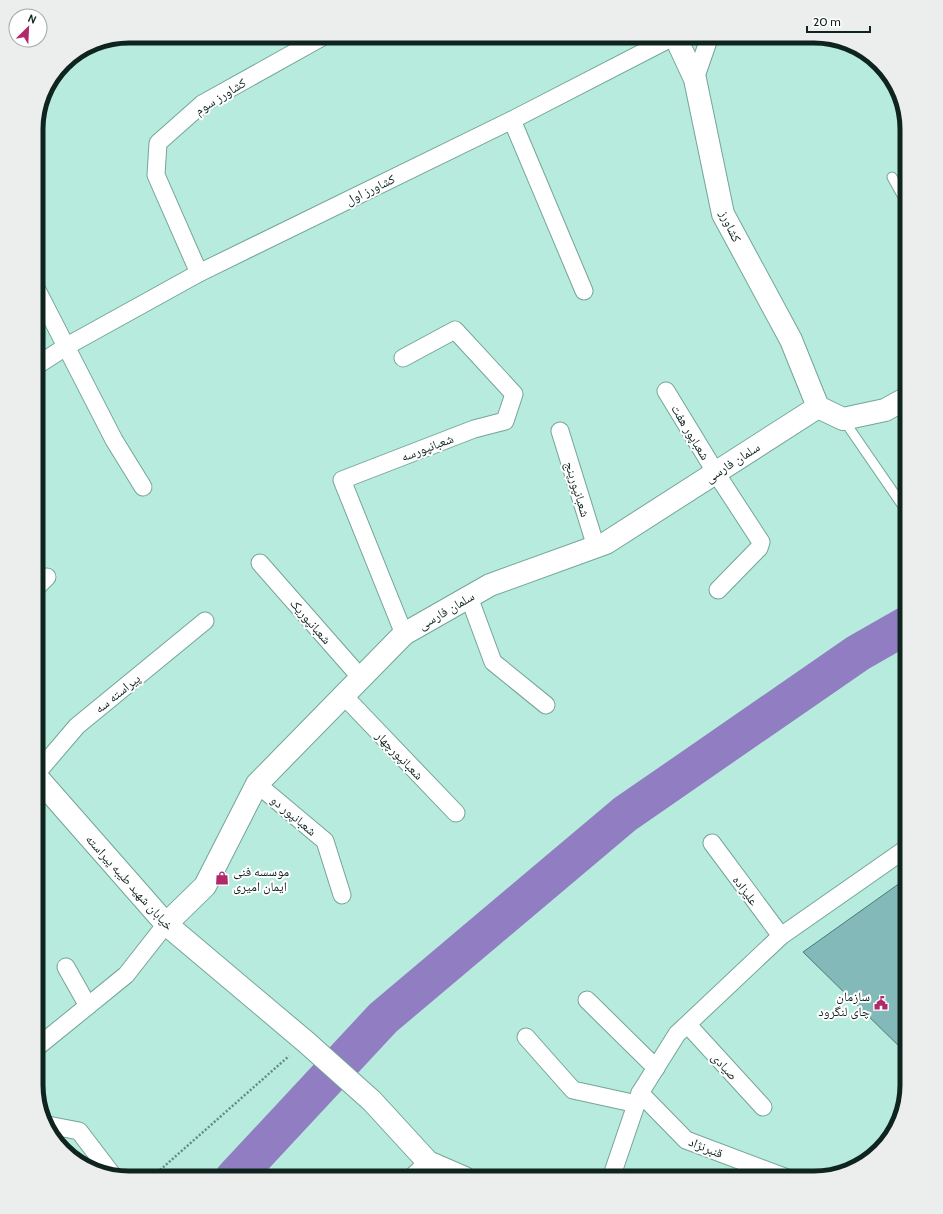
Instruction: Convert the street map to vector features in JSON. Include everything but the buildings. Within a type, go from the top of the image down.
[{"type":"street","name":"کشاورز سوم","points":[[199,273],[156,175],[158,143],[202,104],[311,43]]},
{"type":"street","name":"کشاورز اول","points":[[43,361],[67,346],[199,273],[512,120],[661,43]]},
{"type":"street","name":"کشاورز","points":[[678,43],[695,79],[723,214],[791,340],[818,407]]},
{"type":"street","points":[[695,79],[708,43]]},
{"type":"street","points":[[512,120],[584,292]]},
{"type":"street","points":[[43,301],[114,440],[143,488]]},
{"type":"street","name":"شعبانپورسه","points":[[402,358],[455,330],[514,394],[505,421],[474,429],[342,480],[404,634]]},
{"type":"street","name":"شعباپور هفت","points":[[666,391],[716,473],[761,542],[759,548],[718,590]]},
{"type":"street","points":[[818,407],[843,419],[885,410],[900,402]]},
{"type":"street","name":"سلمان فارسی","points":[[166,924],[205,886],[257,784],[404,634],[490,585],[606,543],[818,407]]},
{"type":"street","name":"شعبانپورپنج","points":[[560,430],[596,547]]},
{"type":"street","name":"شعبانپوریک","points":[[260,564],[361,678]]},
{"type":"street","points":[[469,597],[493,662],[546,705]]},
{"type":"street","name":"پیراسته سه","points":[[43,777],[76,726],[205,621]]},
{"type":"street","name":"شعبانپورچهار","points":[[344,696],[456,813]]},
{"type":"street","name":"شعبانپور دو","points":[[257,784],[325,841],[342,895]]},
{"type":"street","name":"خیابان شهید طیبه پیراسته","points":[[43,787],[166,924],[306,1042],[372,1101],[428,1162]]},
{"type":"street","name":"علیزاده","points":[[712,843],[781,936]]},
{"type":"street","points":[[613,1171],[638,1098],[677,1034],[781,936],[900,853]]},
{"type":"street","points":[[43,1042],[126,975],[166,924]]},
{"type":"street","points":[[66,967],[88,1006]]},
{"type":"street","points":[[586,1000],[656,1068]]},
{"type":"street","name":"صیادی","points":[[688,1025],[763,1107]]},
{"type":"street","points":[[526,1037],[573,1090],[638,1098]]},
{"type":"street","name":"قنبرنژاد","points":[[638,1098],[686,1140],[768,1171]]},
{"type":"street","points":[[54,1126],[80,1131],[107,1168]]},
{"type":"street","points":[[418,1171],[428,1162],[449,1171]]},
{"type":"lane","points":[[892,177],[900,191]]},
{"type":"lane","points":[[843,419],[900,502]]},
{"type":"path","points":[[159,1171],[306,1042]]},
{"type":"waterway","points":[[241,1171],[383,1018],[625,814],[858,653],[900,629]]},
{"type":"place","name":"موسسه فنی ایمان امیری","points":[[222,878]]},
{"type":"place","name":"سازمان چای لنگرود","points":[[881,1003]]}]
